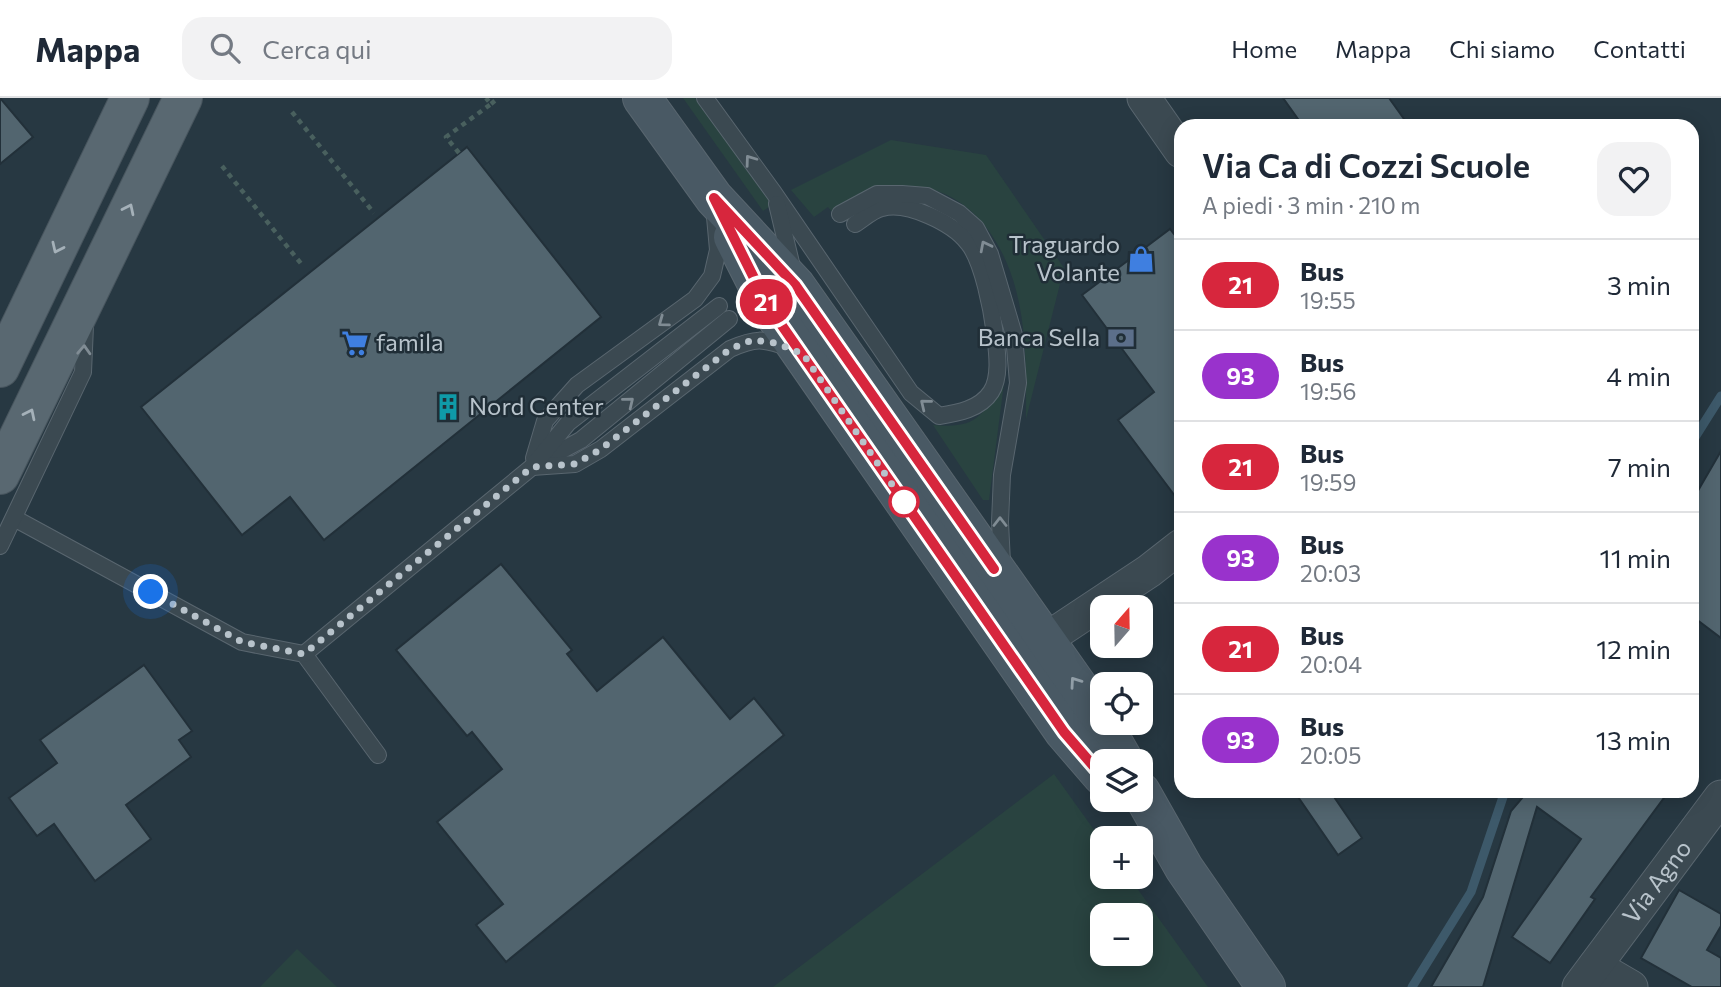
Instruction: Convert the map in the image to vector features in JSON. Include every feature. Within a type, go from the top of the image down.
[{"type":"main road","points":[[0,368],[130,98]]},
{"type":"main road","points":[[0,475],[183,98]]},
{"type":"main road","points":[[642,98],[714,198],[767,304],[1064,732],[1090,762]]},
{"type":"main road","points":[[714,198],[816,295],[1009,589],[1094,709],[1117,749]]},
{"type":"main road","points":[[1135,812],[1184,868]]},
{"type":"main road","points":[[1152,812],[1184,868],[1266,987]]},
{"type":"street","points":[[1144,98],[1174,140]]},
{"type":"street","points":[[1045,640],[1174,551]]},
{"type":"street","name":"Via Agno","points":[[1631,987],[1587,976],[1721,797]]},
{"type":"lane","points":[[705,98],[774,193],[911,393],[939,416],[960,413],[983,401],[992,391],[996,378],[997,351],[992,310],[969,243],[951,227],[919,211],[900,206],[881,208],[855,224]]},
{"type":"lane","points":[[774,193],[816,295],[857,313]]},
{"type":"lane","points":[[841,214],[877,194],[927,196],[959,213],[976,228],[990,254],[1014,335],[1018,383],[1002,475],[1002,564],[1009,589]]},
{"type":"lane","points":[[532,467],[545,421],[577,385],[695,299],[712,276],[718,250],[714,198]]},
{"type":"lane","points":[[0,546],[83,372],[87,295]]},
{"type":"lane","points":[[532,467],[568,423],[719,306]]},
{"type":"lane","points":[[304,654],[532,467],[581,440],[729,319]]},
{"type":"lane","points":[[532,467],[575,464],[592,454],[730,349],[752,340],[776,343],[803,354]]},
{"type":"lane","points":[[14,518],[242,642],[304,654],[377,755]]},
{"type":"path","points":[[486,98],[491,104]]},
{"type":"path","points":[[459,153],[446,137],[498,98]]},
{"type":"path","points":[[292,112],[374,213]]},
{"type":"path","points":[[222,166],[303,266]]},
{"type":"green space","points":[[683,98],[695,98],[772,205],[763,211]]},
{"type":"green space","points":[[891,140],[986,155],[1064,268],[1026,419],[1024,337],[1016,290],[1000,249],[975,215],[960,202],[941,193],[921,187],[898,186],[875,193],[833,213],[828,207],[814,217],[791,190]]},
{"type":"green space","points":[[1004,383],[989,500],[983,500],[933,425],[959,425],[976,418]]},
{"type":"green space","points":[[1054,774],[1091,826],[1090,889],[1138,889],[1148,903],[1090,903],[1090,966],[1153,966],[1153,910],[1208,987],[773,987]]},
{"type":"green space","points":[[297,949],[337,987],[260,987]]},
{"type":"building","points":[[0,98],[33,137],[0,164]]},
{"type":"building","points":[[1283,98],[1389,98],[1404,119],[1298,119]]},
{"type":"building","name":"famila","points":[[467,147],[601,317],[324,540],[290,497],[242,535],[141,407]]},
{"type":"building","points":[[1170,229],[1174,234],[1174,495],[1118,420],[1154,392],[1082,295]]},
{"type":"building","points":[[1721,451],[1721,638],[1699,621],[1699,489]]},
{"type":"building","points":[[501,564],[572,650],[567,654],[597,691],[663,637],[730,719],[754,698],[784,735],[506,962],[476,925],[503,904],[437,822],[502,769],[472,732],[467,736],[396,650]]},
{"type":"building","points":[[144,665],[192,731],[179,740],[191,757],[126,805],[151,839],[95,881],[54,824],[37,836],[9,798],[57,763],[40,740]]},
{"type":"building","points":[[1299,798],[1335,798],[1362,838],[1338,855]]},
{"type":"building","points":[[1522,798],[1664,798],[1591,897],[1595,899],[1550,963],[1512,937],[1581,839],[1537,807],[1483,987],[1431,987],[1483,897],[1511,811]]},
{"type":"building","points":[[1679,890],[1721,914],[1721,926],[1707,950],[1721,958],[1721,987],[1692,987],[1641,958]]},
{"type":"waterway","points":[[1699,431],[1721,396]]},
{"type":"waterway","points":[[1412,987],[1471,892],[1503,798]]},
{"type":"bus line","name":"21","points":[[994,569],[796,286],[714,198],[767,304],[1064,732],[1090,762]]},
{"type":"place","name":"Traguardo Volante","points":[[1141,259]]},
{"type":"place","name":"Banca Sella","points":[[1121,338]]},
{"type":"place","name":"famila","points":[[355,343]]},
{"type":"place","name":"Nord Center","points":[[448,407]]},
{"type":"route","points":[[151,592],[242,642],[304,654],[532,467],[575,464],[601,449],[730,349],[752,340],[776,343],[803,354],[904,502]]}]
